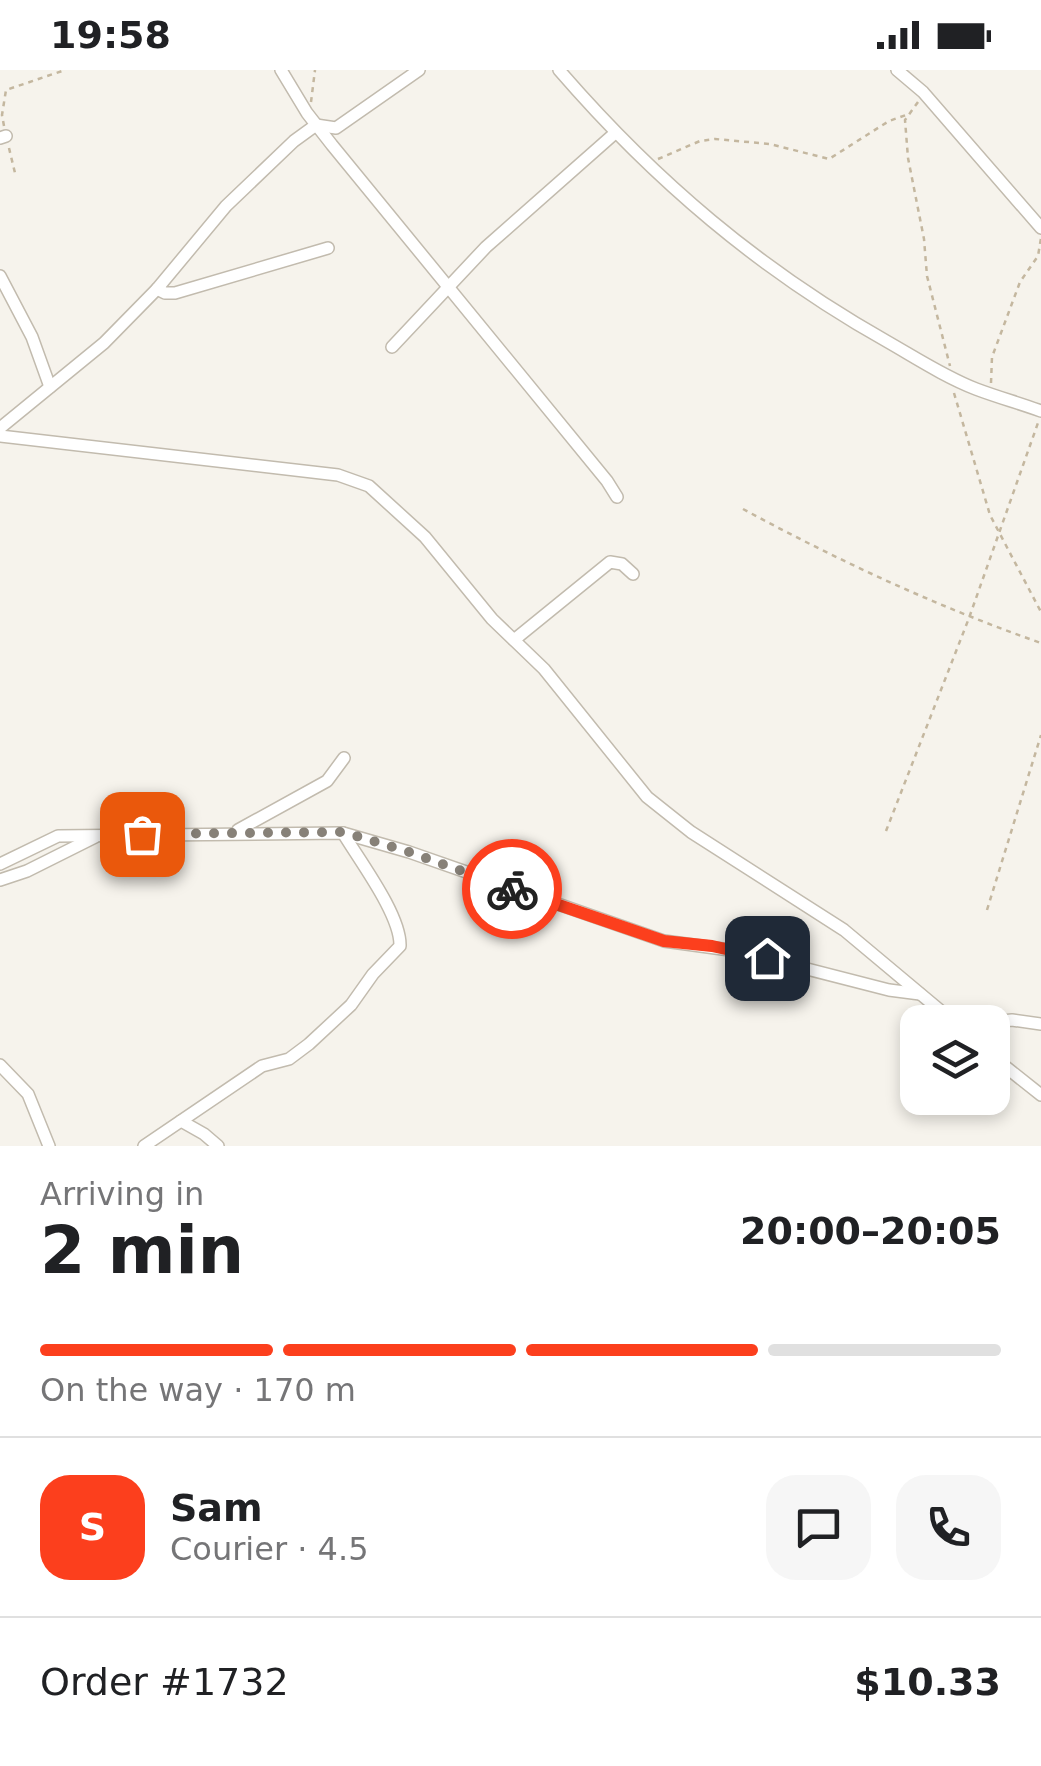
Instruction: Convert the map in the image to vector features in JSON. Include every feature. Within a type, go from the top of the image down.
[{"type":"street","points":[[281,70],[316,126],[450,286],[617,497]]},
{"type":"street","points":[[0,428],[104,343],[157,288],[226,206],[294,141],[316,126],[336,128],[419,70]]},
{"type":"street","points":[[559,70],[614,134],[647,164],[713,223],[797,286],[952,378],[1041,413]]},
{"type":"street","points":[[897,70],[923,92],[1041,231]]},
{"type":"street","points":[[392,347],[486,247],[614,134]]},
{"type":"street","points":[[157,288],[176,293],[328,248]]},
{"type":"street","points":[[0,276],[32,337],[50,387]]},
{"type":"street","points":[[0,436],[348,478],[379,493],[413,524],[492,618],[544,669],[648,797],[668,815],[844,930],[933,1005]]},
{"type":"street","points":[[514,640],[610,562],[622,564],[633,574]]},
{"type":"street","points":[[235,832],[318,787],[344,758]]},
{"type":"street","points":[[0,864],[58,836],[343,832],[664,941],[712,946],[889,990],[920,994]]},
{"type":"street","points":[[144,1146],[262,1066],[289,1059],[351,1004],[372,974],[400,946],[400,932],[393,918],[343,832]]},
{"type":"street","points":[[0,880],[28,871],[96,837]]},
{"type":"street","points":[[1010,1020],[1041,1024]]},
{"type":"street","points":[[0,1065],[28,1094],[49,1146]]},
{"type":"street","points":[[1010,1070],[1041,1094]]},
{"type":"street","points":[[181,1121],[218,1146]]},
{"type":"path","points":[[15,173],[3,137],[6,90],[64,70]]},
{"type":"path","points":[[307,113],[316,70]]},
{"type":"path","points":[[923,92],[904,126],[928,276],[982,492],[1041,612]]},
{"type":"path","points":[[647,164],[700,141],[715,139],[770,144],[829,159],[889,121],[908,114]]},
{"type":"path","points":[[992,394],[992,356],[1020,282],[1038,256],[1041,231]]},
{"type":"path","points":[[886,831],[1000,533],[1041,413]]},
{"type":"path","points":[[743,508],[800,540],[968,618],[1041,643]]},
{"type":"path","points":[[988,910],[1041,736]]},
{"type":"way so far","points":[[142,834],[343,832],[512,889]]},
{"type":"route","points":[[512,889],[664,941],[767,958]]}]
